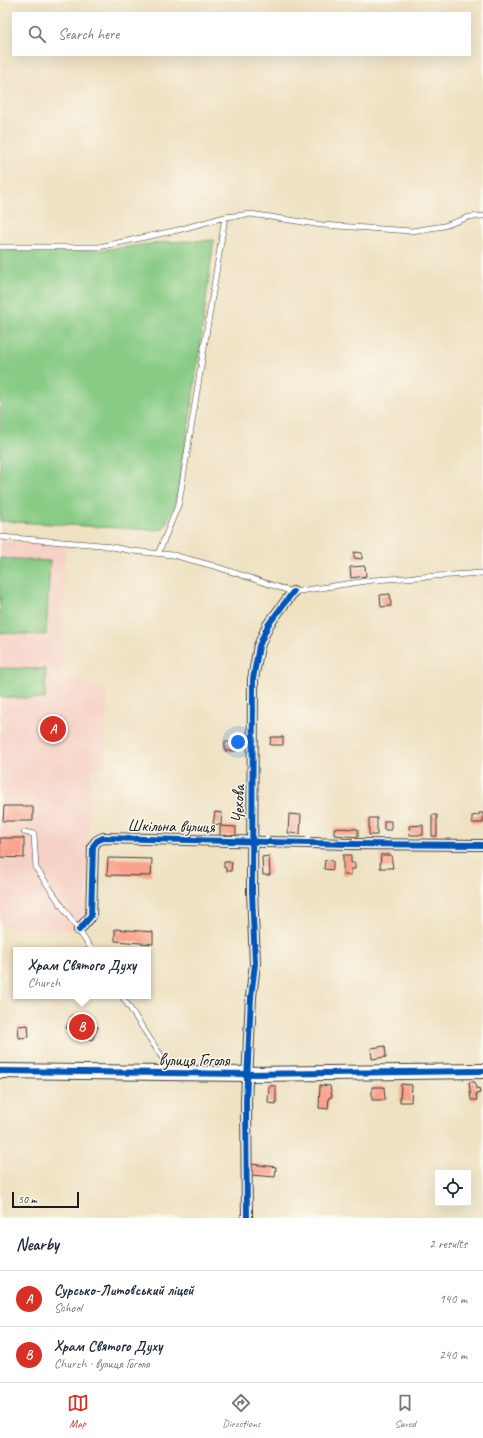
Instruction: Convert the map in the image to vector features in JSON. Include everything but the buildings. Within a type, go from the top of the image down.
[{"type":"street","name":"Чехова","points":[[246,1218],[246,1125],[251,997],[255,964],[252,891],[252,679],[259,646],[268,625],[293,592]]},
{"type":"street","name":"Шкільна вулиця","points":[[79,930],[91,916],[93,850],[95,843],[100,839],[483,845]]},
{"type":"street","name":"вулиця Гоголя","points":[[0,1071],[249,1074],[483,1071]]},
{"type":"lane","points":[[0,247],[99,247],[178,230],[225,217],[251,214],[322,225],[412,231],[444,226],[469,218],[483,216]]},
{"type":"lane","points":[[158,554],[179,503],[225,217]]},
{"type":"lane","points":[[0,537],[101,545],[172,555],[214,566],[293,592],[373,580],[483,573]]},
{"type":"lane","points":[[24,832],[34,834],[36,868],[90,947]]},
{"type":"lane","points":[[124,999],[173,1074]]},
{"type":"shaded area","points":[[0,541],[65,544],[62,672],[107,691],[106,767],[91,769],[86,913],[71,930],[0,927]]},
{"type":"green space","points":[[214,240],[191,411],[175,504],[163,529],[154,530],[0,521],[0,250],[100,250],[166,242]]},
{"type":"green space","points":[[0,558],[50,561],[46,635],[0,633]]},
{"type":"green space","points":[[0,668],[46,669],[45,699],[0,697]]},
{"type":"cycle path","points":[[247,1218],[246,1101],[251,997],[255,964],[252,891],[253,679],[259,646],[268,625],[293,592]]},
{"type":"cycle path","points":[[79,930],[91,916],[93,846],[97,841],[103,838],[349,844],[483,845]]},
{"type":"cycle path","points":[[0,1071],[249,1074],[483,1071]]},
{"type":"place","name":"Сурсько-Литовський ліцей","points":[[53,729]]},
{"type":"place","name":"Храм Святого Духу","points":[[82,1027]]}]
